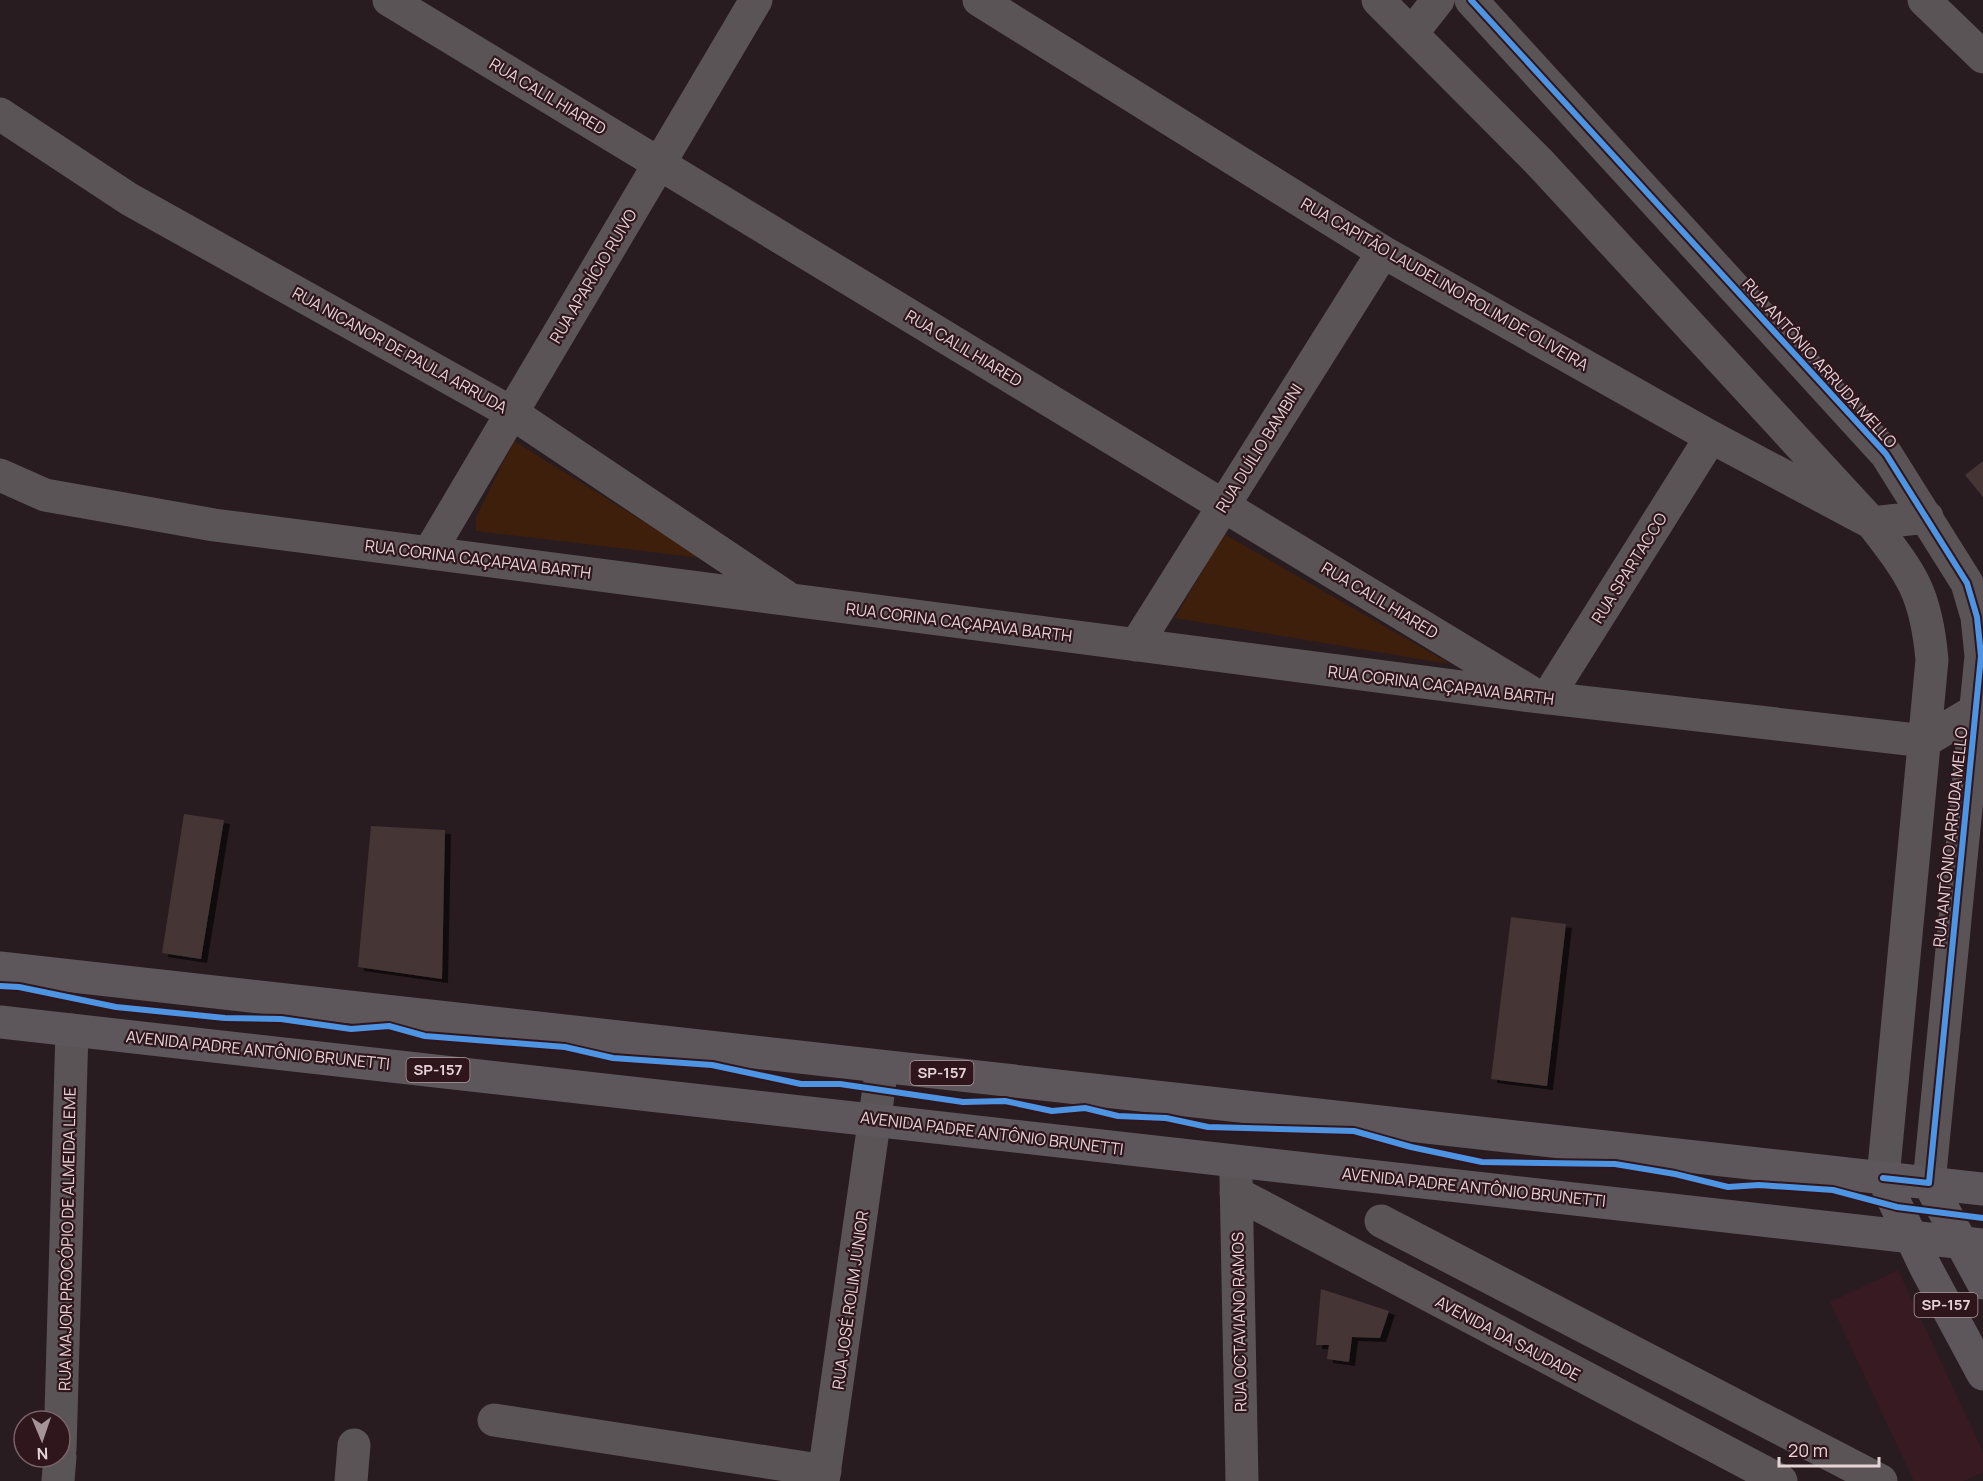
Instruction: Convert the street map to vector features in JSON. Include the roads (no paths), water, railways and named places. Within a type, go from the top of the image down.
[{"type":"main road","name":"SP-157","points":[[0,968],[1929,1183],[1972,1243],[1983,1283]]},
{"type":"main road","name":"AVENIDA PADRE ANTÔNIO BRUNETTI","points":[[0,1022],[876,1119],[1236,1178],[1910,1235],[1972,1243]]},
{"type":"main road","points":[[1883,1178],[1910,1235]]},
{"type":"main road","points":[[1929,1183],[1983,1189]]},
{"type":"main road","name":"SP-157","points":[[1910,1235],[1983,1374]]},
{"type":"street","name":"RUA CALIL HIARED","points":[[389,0],[1543,698]]},
{"type":"street","name":"RUA APARÍCIO RUIVO","points":[[429,553],[756,0]]},
{"type":"street","name":"RUA CAPITÃO LAUDELINO ROLIM DE OLIVEIRA","points":[[979,0],[1383,252],[1872,524]]},
{"type":"street","name":"RUA ANTÔNIO ARRUDA MELLO","points":[[1378,0],[1542,164],[1872,524],[1904,565],[1921,595],[1929,624],[1932,660],[1883,1178]]},
{"type":"street","points":[[1412,33],[1438,0]]},
{"type":"street","name":"RUA ANTÔNIO ARRUDA MELLO","points":[[1471,0],[1886,454],[1967,584],[1977,617],[1981,656],[1980,708],[1929,1183]]},
{"type":"street","points":[[1924,0],[1983,57]]},
{"type":"street","name":"RUA NICANOR DE PAULA ARRUDA","points":[[0,114],[129,199],[512,413],[791,600]]},
{"type":"street","name":"RUA DUÍLIO BAMBINI","points":[[1136,645],[1383,252]]},
{"type":"street","name":"RUA SPARTACCO","points":[[1543,698],[1712,437]]},
{"type":"street","name":"RUA CORINA CAÇAPAVA BARTH","points":[[0,475],[45,495],[214,525],[1543,698],[1925,741]]},
{"type":"street","points":[[1872,524],[1927,517]]},
{"type":"street","points":[[1925,741],[1980,708]]},
{"type":"street","name":"RUA MAJOR PROCÓPIO DE ALMEIDA LEME","points":[[61,1409],[72,1030]]},
{"type":"street","name":"RUA JOSÉ ROLIM JÚNIOR","points":[[824,1476],[882,1067]]},
{"type":"street","name":"RUA OCTAVIANO RAMOS","points":[[1236,1178],[1242,1481]]},
{"type":"street","name":"AVENIDA DA SAUDADE","points":[[1236,1178],[1781,1481]]},
{"type":"street","points":[[1381,1221],[1873,1479]]},
{"type":"street","points":[[494,1420],[824,1476]]},
{"type":"street","points":[[351,1481],[354,1445]]}]
